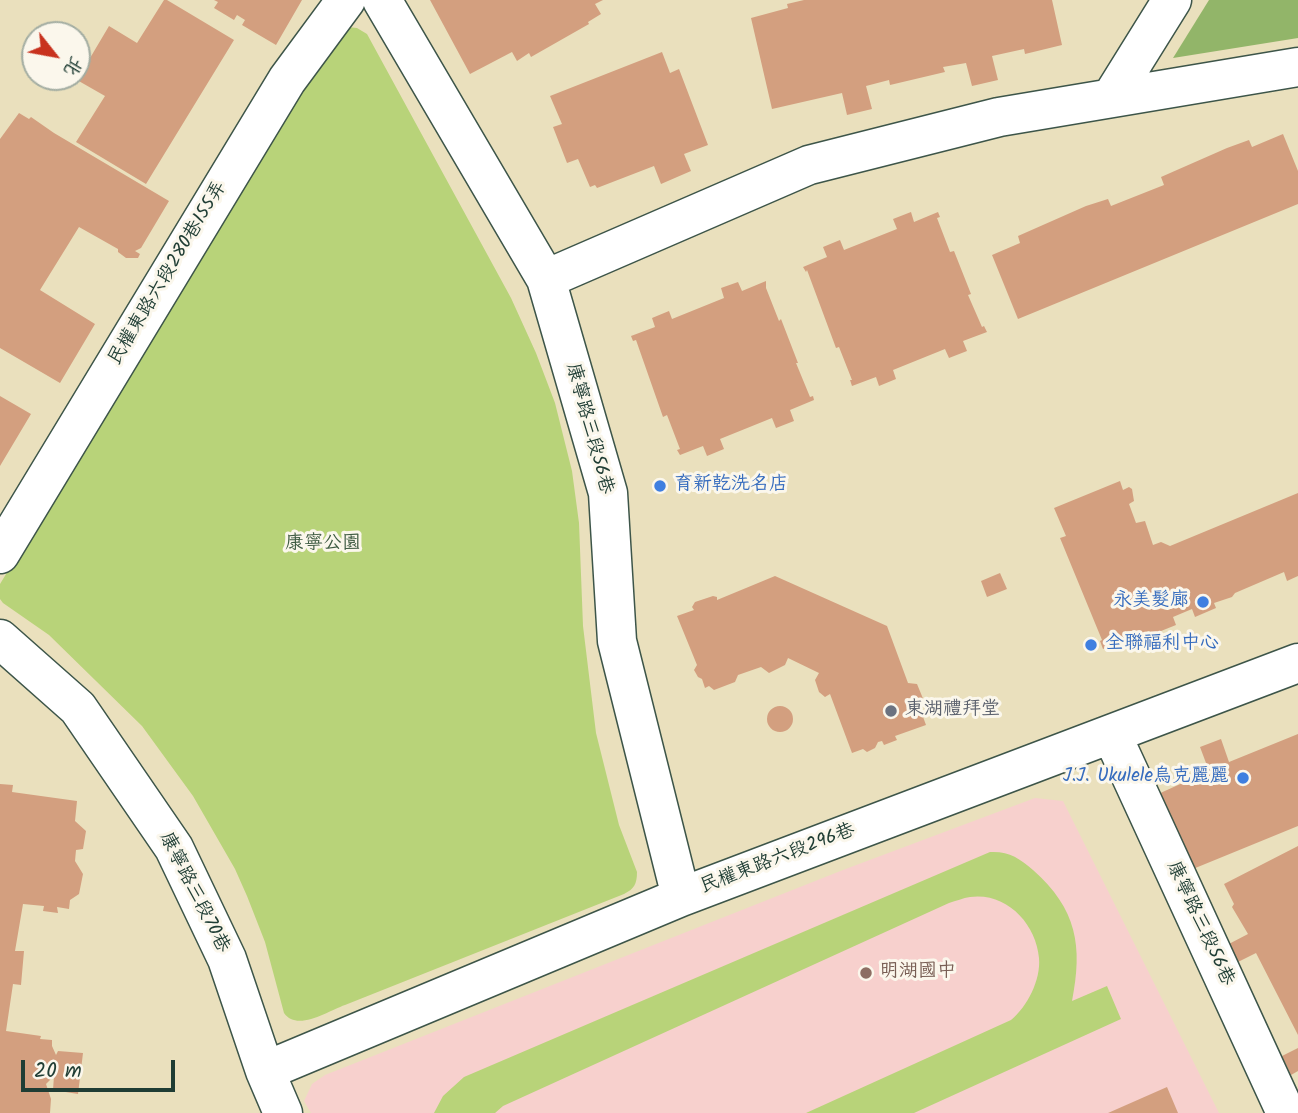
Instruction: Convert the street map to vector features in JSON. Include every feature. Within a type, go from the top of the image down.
[{"type":"street","name":"民權東路六段280巷155弄","points":[[0,554],[280,92],[346,0]]},
{"type":"street","name":"康寧路三段56巷","points":[[382,0],[545,279],[608,493],[617,640],[681,897]]},
{"type":"street","points":[[1111,98],[1172,0]]},
{"type":"street","points":[[545,279],[809,165],[999,117],[1298,68]]},
{"type":"street","name":"康寧路三段70巷","points":[[0,639],[78,708],[174,848],[227,959],[265,1071],[284,1113]]},
{"type":"street","name":"民權東路六段296巷","points":[[265,1071],[681,897],[1298,663]]},
{"type":"street","name":"康寧路三段56巷","points":[[1112,735],[1286,1113]]},
{"type":"shaded area","name":"明湖國中","points":[[1035,798],[1063,801],[1219,1113],[311,1113],[304,1101],[312,1084],[325,1075],[843,870]]},
{"type":"green space","points":[[1209,0],[1298,0],[1298,38],[1173,58]]},
{"type":"green space","name":"康寧公園","points":[[347,27],[357,28],[367,34],[511,298],[555,403],[572,471],[579,523],[583,626],[596,733],[619,825],[637,876],[634,886],[624,894],[322,1015],[297,1021],[284,1013],[265,942],[247,896],[235,869],[193,796],[142,726],[49,635],[3,603],[0,599],[0,584],[279,126]]},
{"type":"green space","points":[[990,852],[1008,854],[1028,866],[1048,885],[1068,914],[1077,963],[1072,1001],[1107,986],[1121,1019],[914,1113],[806,1113],[1011,1020],[1022,1008],[1038,975],[1039,958],[1032,933],[1026,922],[1007,905],[983,897],[970,897],[949,903],[503,1106],[495,1113],[434,1113],[443,1096],[464,1077]]},
{"type":"building","points":[[164,0],[234,40],[146,184],[76,142],[105,96],[91,88],[91,56],[109,26],[137,43]]},
{"type":"building","points":[[214,0],[302,0],[276,45],[242,25],[245,20],[237,15],[234,20],[214,8],[218,2]]},
{"type":"building","points":[[430,0],[603,0],[595,4],[601,14],[588,22],[589,24],[531,57],[529,53],[517,61],[512,52],[470,74]]},
{"type":"building","points":[[804,0],[1052,0],[1062,45],[1025,54],[1024,49],[992,56],[998,80],[972,86],[966,63],[943,67],[945,72],[890,85],[889,80],[866,86],[872,109],[847,115],[842,93],[772,109],[751,18],[788,8],[787,4]]},
{"type":"building","points":[[662,52],[670,73],[679,69],[708,145],[684,154],[691,171],[661,184],[654,166],[597,188],[595,185],[590,187],[578,159],[567,163],[553,127],[562,124],[550,96]]},
{"type":"building","points":[[19,113],[29,119],[31,117],[169,201],[141,248],[135,251],[140,254],[138,258],[126,258],[118,249],[79,227],[40,290],[95,324],[60,383],[0,348],[0,139]]},
{"type":"building","points":[[1283,134],[1298,171],[1298,204],[1018,319],[992,255],[1020,243],[1018,236],[1086,206],[1108,199],[1111,206],[1164,185],[1161,177],[1227,148],[1249,140],[1252,147]]},
{"type":"building","points":[[911,212],[914,222],[938,212],[940,217],[937,218],[950,252],[954,251],[971,294],[968,295],[982,327],[984,326],[987,332],[963,341],[967,351],[949,358],[945,349],[893,370],[896,379],[879,386],[876,377],[852,386],[839,347],[836,348],[807,270],[806,272],[803,267],[827,257],[823,247],[840,240],[844,250],[897,229],[893,219]]},
{"type":"building","points":[[766,281],[766,288],[779,321],[781,319],[796,363],[810,397],[813,396],[814,400],[790,410],[794,421],[776,428],[772,418],[720,439],[724,449],[707,456],[703,446],[680,455],[667,415],[663,417],[636,340],[633,341],[631,336],[655,327],[652,318],[669,311],[672,319],[724,298],[721,288],[738,282],[742,291]]},
{"type":"building","points":[[0,396],[31,414],[0,466]]},
{"type":"building","points":[[1120,481],[1123,490],[1129,487],[1132,489],[1134,501],[1129,504],[1136,523],[1145,521],[1153,545],[1161,542],[1170,546],[1298,493],[1298,576],[1287,581],[1284,572],[1214,603],[1216,608],[1195,617],[1192,609],[1173,617],[1176,625],[1151,635],[1149,631],[1103,649],[1102,640],[1060,538],[1066,536],[1054,508]]},
{"type":"building","points":[[1000,573],[1007,589],[987,597],[981,581]]},
{"type":"building","points":[[775,576],[887,626],[908,683],[917,684],[924,701],[919,706],[926,725],[895,736],[897,740],[884,745],[882,741],[878,742],[875,748],[867,752],[863,749],[852,753],[830,694],[825,697],[819,692],[815,680],[819,673],[788,658],[785,665],[769,673],[761,667],[738,675],[735,682],[714,690],[709,686],[705,688],[702,679],[694,670],[697,665],[677,616],[694,610],[692,607],[695,602],[713,596],[717,597],[717,600]]},
{"type":"building","points":[[780,706],[789,710],[793,719],[789,728],[780,732],[771,728],[767,719],[771,710]]},
{"type":"building","points":[[1298,734],[1298,826],[1188,871],[1156,795],[1209,771],[1200,747],[1221,739],[1229,762]]},
{"type":"building","points":[[0,784],[13,785],[12,792],[77,801],[75,821],[86,831],[83,849],[76,850],[75,861],[83,874],[79,894],[70,900],[69,909],[57,907],[58,913],[43,911],[44,906],[23,904],[15,951],[24,951],[21,985],[13,984],[6,1031],[52,1040],[56,1055],[58,1051],[83,1053],[78,1094],[53,1090],[54,1076],[46,1084],[51,1099],[50,1113],[0,1113]]},
{"type":"building","points":[[1298,846],[1298,1035],[1256,953],[1234,964],[1225,946],[1248,934],[1232,907],[1234,904],[1224,884]]},
{"type":"building","points":[[1298,1048],[1298,1071],[1291,1075],[1282,1056]]},
{"type":"building","points":[[1167,1087],[1178,1113],[1108,1113]]},
{"type":"place","name":"育新乾洗名店","points":[[660,486]]},
{"type":"place","name":"永美髮廊","points":[[1203,602]]},
{"type":"place","name":"全聯福利中心","points":[[1091,645]]},
{"type":"place","name":"東湖禮拜堂","points":[[891,711]]},
{"type":"place","name":"J.J. Ukulele烏克麗麗","points":[[1243,778]]},
{"type":"place","name":"明湖國中","points":[[866,973]]}]
